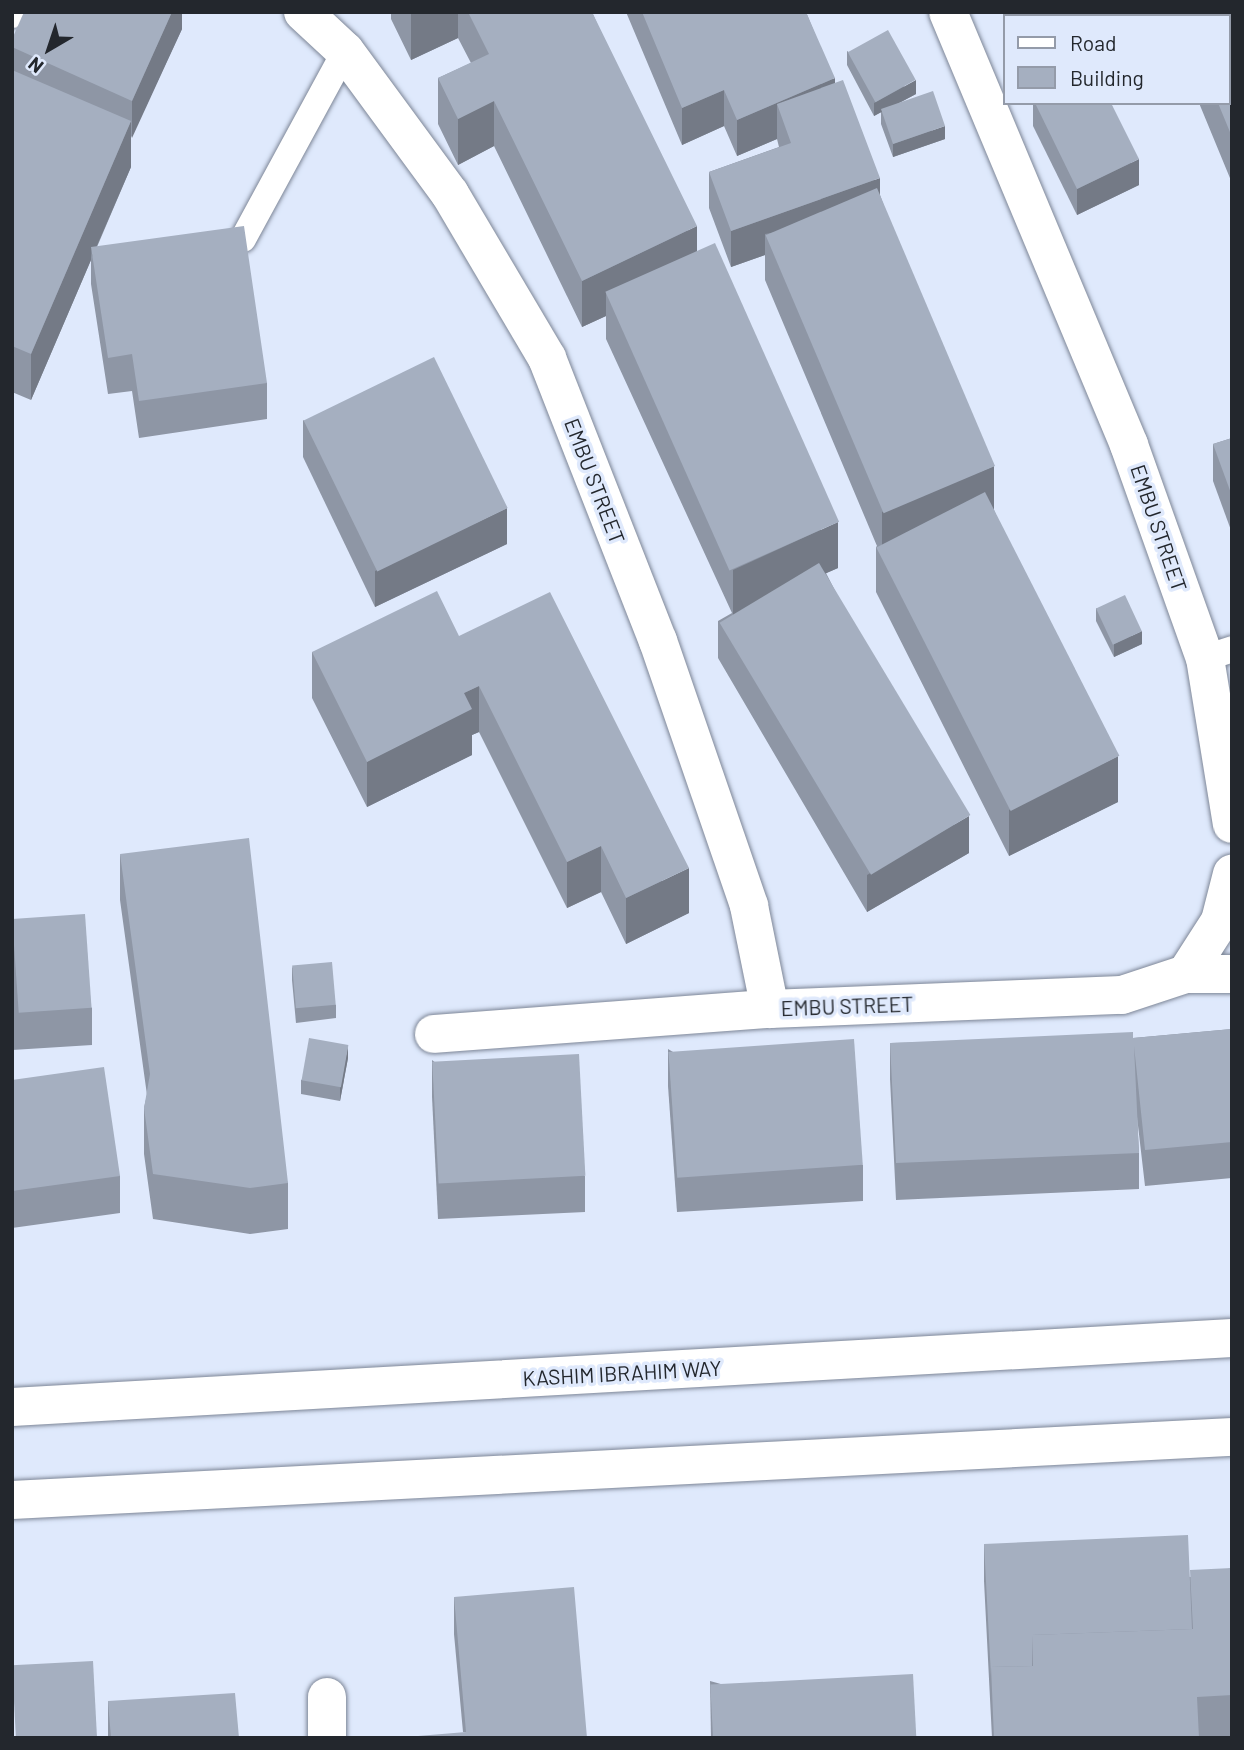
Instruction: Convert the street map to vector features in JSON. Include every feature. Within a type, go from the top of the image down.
[{"type":"street","name":"EMBU STREET","points":[[303,12],[345,51],[450,194],[547,358],[658,641],[749,906],[770,1009]]},
{"type":"street","name":"EMBU STREET","points":[[948,12],[1218,654],[1232,824]]},
{"type":"street","points":[[1186,975],[1220,921],[1232,874]]},
{"type":"street","name":"EMBU STREET","points":[[434,1034],[770,1009],[1122,995],[1186,975],[1232,974]]},
{"type":"street","name":"KASHIM IBRAHIM WAY","points":[[12,1407],[1232,1338]]},
{"type":"street","points":[[12,1500],[1232,1437]]},
{"type":"street","points":[[327,1698],[327,1738]]},
{"type":"lane","points":[[243,239],[345,51]]},
{"type":"building","points":[[24,12],[172,12],[132,101],[12,47],[12,39]]},
{"type":"building","points":[[468,12],[592,12],[697,226],[582,281],[494,101],[458,119],[438,78],[489,54]]},
{"type":"building","points":[[642,12],[806,12],[835,78],[737,120],[724,90],[682,108]]},
{"type":"building","points":[[1232,12],[1232,137],[1219,105],[1230,105],[1230,14],[1182,14]]},
{"type":"building","points":[[888,30],[916,80],[875,102],[848,52]]},
{"type":"building","points":[[12,70],[131,121],[31,354],[12,346]]},
{"type":"building","points":[[843,80],[880,178],[731,231],[709,172],[791,143],[777,104]]},
{"type":"building","points":[[933,91],[945,126],[893,144],[881,109]]},
{"type":"building","points":[[1036,105],[1112,105],[1139,159],[1077,189]]},
{"type":"building","points":[[877,188],[995,466],[884,513],[766,235]]},
{"type":"building","points":[[244,226],[267,383],[139,401],[132,354],[108,358],[91,247]]},
{"type":"building","points":[[715,243],[839,522],[729,570],[605,292]]},
{"type":"building","points":[[434,357],[508,508],[377,572],[304,421]]},
{"type":"building","points":[[1232,438],[1232,496],[1213,444]]},
{"type":"building","points":[[985,492],[1119,756],[1011,811],[876,547]]},
{"type":"building","points":[[819,563],[970,815],[871,875],[720,623]]},
{"type":"building","points":[[437,591],[459,636],[550,592],[689,868],[626,898],[601,846],[567,862],[479,686],[464,693],[472,709],[367,762],[312,652]]},
{"type":"building","points":[[1125,595],[1142,631],[1113,645],[1096,609]]},
{"type":"building","points":[[249,838],[288,1183],[250,1188],[153,1174],[144,1108],[150,1074],[120,854]]},
{"type":"building","points":[[85,914],[92,1008],[19,1013],[12,919]]},
{"type":"building","points":[[332,962],[336,1005],[296,1008],[292,965]]},
{"type":"building","points":[[1232,1029],[1232,1142],[1145,1150],[1134,1046],[1139,1153],[896,1163],[890,1043],[1133,1032],[1133,1038]]},
{"type":"building","points":[[309,1038],[348,1045],[341,1087],[302,1080]]},
{"type":"building","points":[[854,1039],[863,1165],[677,1178],[668,1052]]},
{"type":"building","points":[[579,1054],[585,1176],[439,1184],[432,1062]]},
{"type":"building","points":[[104,1067],[120,1176],[12,1191],[12,1080]]},
{"type":"building","points":[[1188,1535],[1192,1629],[1032,1635],[1032,1666],[991,1667],[991,1676],[984,1544]]},
{"type":"building","points":[[1232,1568],[1232,1695],[1197,1697],[1199,1738],[994,1738],[991,1667],[1033,1666],[1032,1635],[1193,1629],[1190,1570]]},
{"type":"building","points":[[574,1587],[587,1738],[394,1738],[466,1732],[454,1597]]},
{"type":"building","points":[[93,1661],[97,1738],[16,1738],[12,1665]]},
{"type":"building","points":[[913,1674],[916,1738],[713,1738],[710,1685]]},
{"type":"building","points":[[235,1693],[239,1738],[111,1738],[108,1701]]}]
